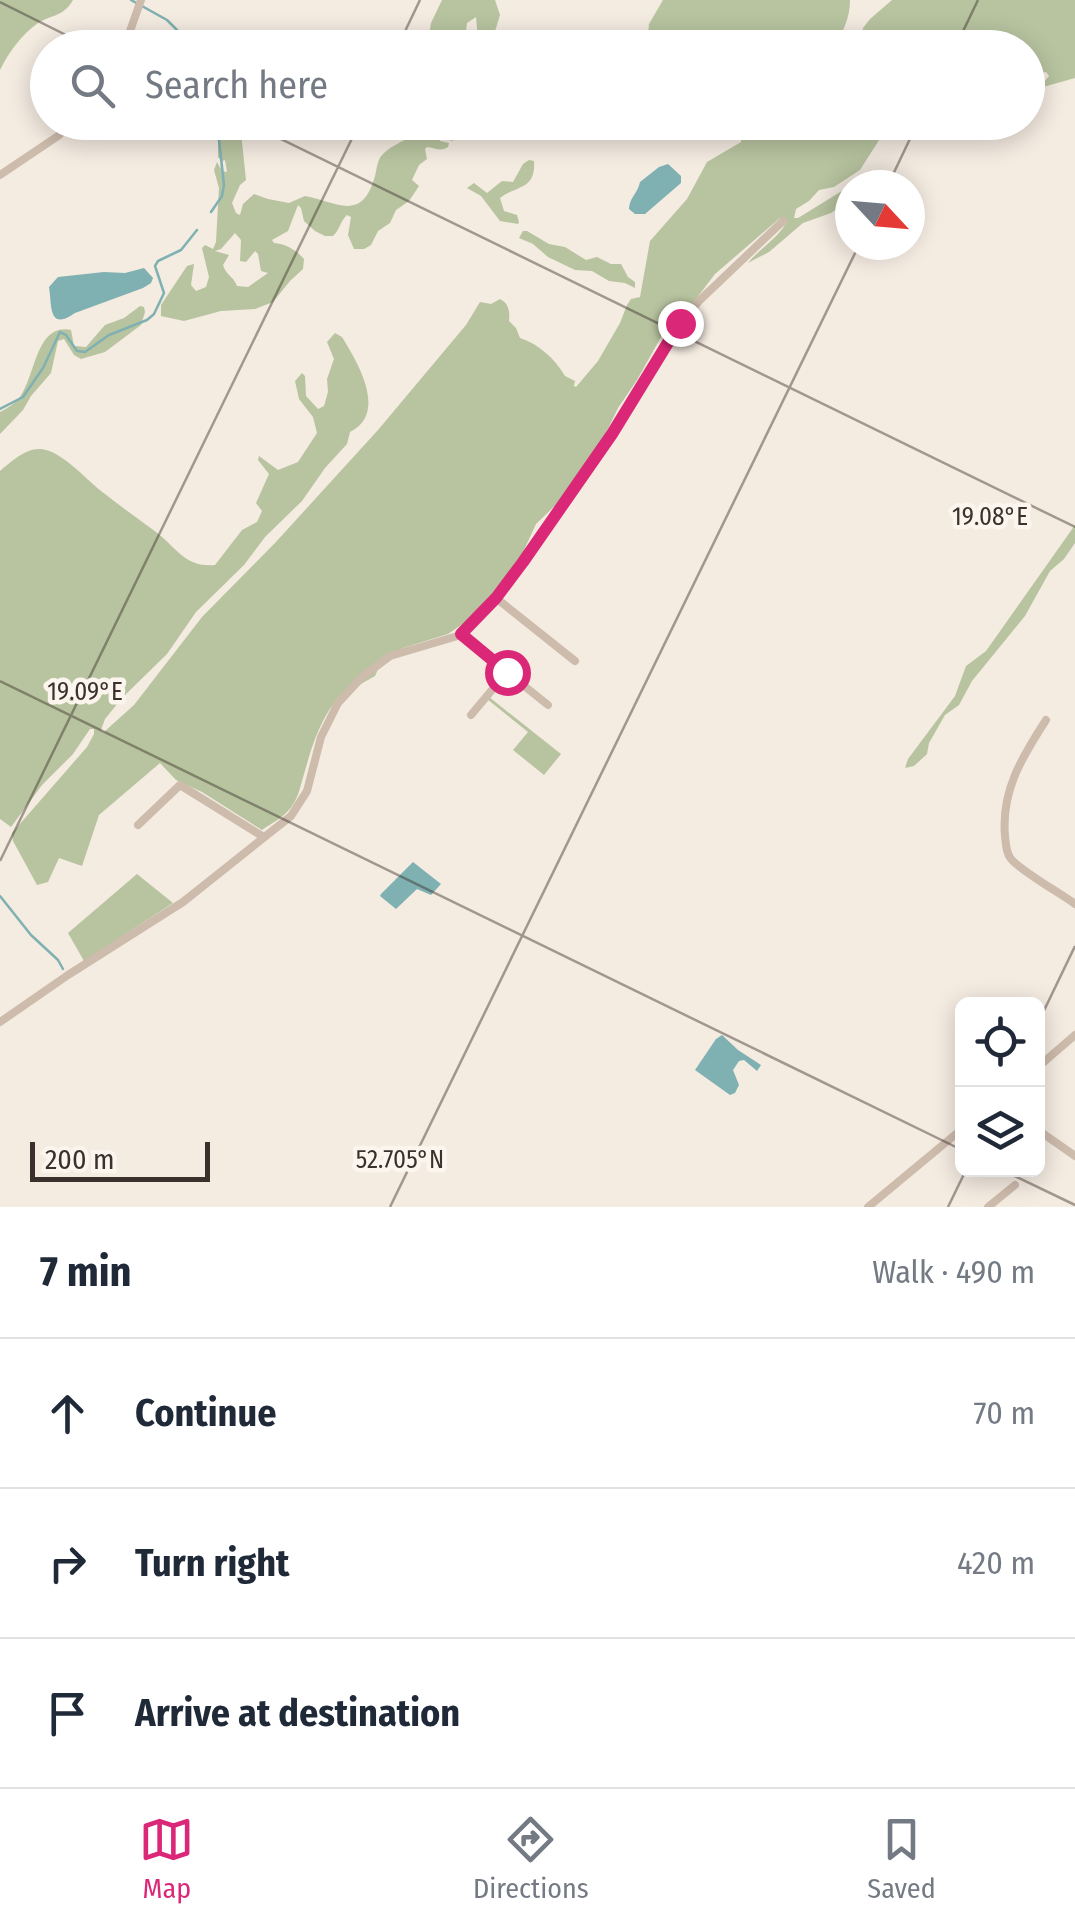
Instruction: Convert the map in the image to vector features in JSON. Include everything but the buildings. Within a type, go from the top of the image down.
[{"type":"street","points":[[130,30],[141,0]]},
{"type":"street","points":[[0,175],[52,140]]},
{"type":"street","points":[[0,1022],[182,902],[291,816],[307,792],[320,737],[338,703],[362,676],[390,656],[461,634],[496,598],[612,434],[675,329],[783,221]]},
{"type":"street","points":[[496,598],[575,660]]},
{"type":"street","points":[[461,634],[548,706]]},
{"type":"street","points":[[471,715],[507,672]]},
{"type":"street","points":[[1046,720],[1017,768],[1007,796],[1007,851],[1015,862],[1075,904]]},
{"type":"street","points":[[138,824],[180,785],[262,836]]},
{"type":"street","points":[[1045,1060],[1075,1035]]},
{"type":"street","points":[[868,1207],[955,1135]]},
{"type":"street","points":[[1045,1135],[1075,1156]]},
{"type":"street","points":[[988,1207],[1016,1185]]},
{"type":"green space","points":[[0,0],[73,0],[27,32],[0,70]]},
{"type":"green space","points":[[442,0],[495,0],[500,15],[495,30],[477,30],[476,17],[467,23],[466,30],[430,30]]},
{"type":"green space","points":[[663,0],[850,0],[842,30],[648,30]]},
{"type":"green space","points":[[892,0],[1075,0],[1075,78],[1045,86],[1049,76],[1045,72],[1045,30],[863,30]]},
{"type":"green space","points":[[218,140],[242,140],[246,180],[232,203],[240,215],[243,204],[254,194],[289,203],[305,196],[338,205],[356,205],[370,191],[378,161],[388,150],[403,140],[449,143],[440,149],[425,149],[427,159],[419,165],[412,180],[419,186],[409,201],[396,210],[390,223],[378,231],[371,245],[354,249],[348,235],[351,217],[345,217],[333,236],[325,236],[304,221],[298,205],[288,231],[272,240],[301,256],[303,269],[273,302],[255,309],[221,311],[184,321],[161,316],[161,305],[187,266],[194,264],[191,285],[196,291],[206,287],[209,277],[202,248],[205,245],[213,249],[216,242],[217,162],[227,172],[225,160],[218,157]],"holes":[[[235,233],[241,240],[240,261],[246,262],[255,251],[261,271],[268,273],[248,287],[237,286],[223,265],[229,255],[215,251]]]},
{"type":"green space","points":[[741,140],[879,140],[860,170],[835,170],[835,186],[819,190],[796,209],[794,218],[835,195],[835,210],[803,223],[769,252],[748,263],[784,227],[787,221],[780,218],[715,274],[693,303],[670,321],[600,445],[565,496],[536,524],[519,561],[490,598],[448,634],[383,658],[375,676],[359,685],[353,683],[335,702],[321,724],[296,798],[285,814],[262,830],[176,780],[160,763],[99,815],[82,866],[59,858],[48,882],[37,885],[12,833],[87,747],[94,729],[42,785],[11,827],[0,819],[0,471],[29,451],[49,451],[182,555],[196,563],[215,565],[242,530],[257,522],[262,511],[256,503],[269,474],[259,456],[278,470],[298,462],[317,433],[313,417],[299,399],[295,381],[302,373],[306,396],[318,409],[324,406],[334,359],[327,342],[335,333],[342,337],[362,373],[367,413],[350,432],[347,444],[302,501],[196,612],[167,654],[122,698],[105,719],[101,730],[104,732],[134,705],[202,617],[378,430],[466,325],[480,302],[503,301],[520,338],[546,353],[565,376],[575,381],[576,387],[598,361],[631,299],[640,297],[650,241],[687,199],[707,162]]},
{"type":"green space","points":[[529,160],[534,161],[534,170],[529,182],[500,198],[504,211],[517,215],[518,224],[500,221],[481,196],[467,188],[474,183],[487,193],[502,181],[513,182]]},
{"type":"green space","points":[[523,231],[565,247],[586,260],[597,257],[621,264],[635,282],[635,288],[609,281],[592,271],[575,270],[548,257],[519,238]]},
{"type":"green space","points":[[140,306],[145,312],[141,325],[105,352],[81,359],[64,339],[58,341],[51,373],[0,434],[0,412],[20,397],[38,353],[51,334],[71,330],[74,346],[86,347],[105,325]]},
{"type":"green space","points":[[1075,525],[1075,543],[1050,571],[1025,616],[972,681],[959,705],[945,715],[927,754],[914,766],[905,768],[955,696],[966,666],[986,651]]},
{"type":"green space","points":[[489,697],[561,754],[544,775],[513,750],[528,732]]},
{"type":"green space","points":[[137,874],[173,903],[84,961],[68,933]]},
{"type":"water","points":[[668,164],[681,176],[681,183],[645,214],[635,214],[629,205],[640,182]]},
{"type":"water","points":[[144,268],[153,278],[143,288],[66,318],[53,314],[49,287],[58,277]]},
{"type":"water","points":[[413,862],[441,884],[431,895],[417,889],[396,909],[380,896]]},
{"type":"water","points":[[722,1035],[761,1065],[757,1071],[744,1060],[739,1061],[733,1070],[739,1085],[730,1095],[695,1070]]},
{"type":"waterway","points":[[131,0],[177,30]]},
{"type":"waterway","points":[[211,212],[224,185],[219,140]]},
{"type":"waterway","points":[[0,409],[23,397],[43,368],[60,332],[77,351],[85,352],[109,335],[154,314],[164,293],[155,266],[181,250],[197,230]]},
{"type":"waterway","points":[[0,896],[63,969]]},
{"type":"route","points":[[507,672],[461,634],[479,618],[523,562],[612,434],[680,323]]}]
